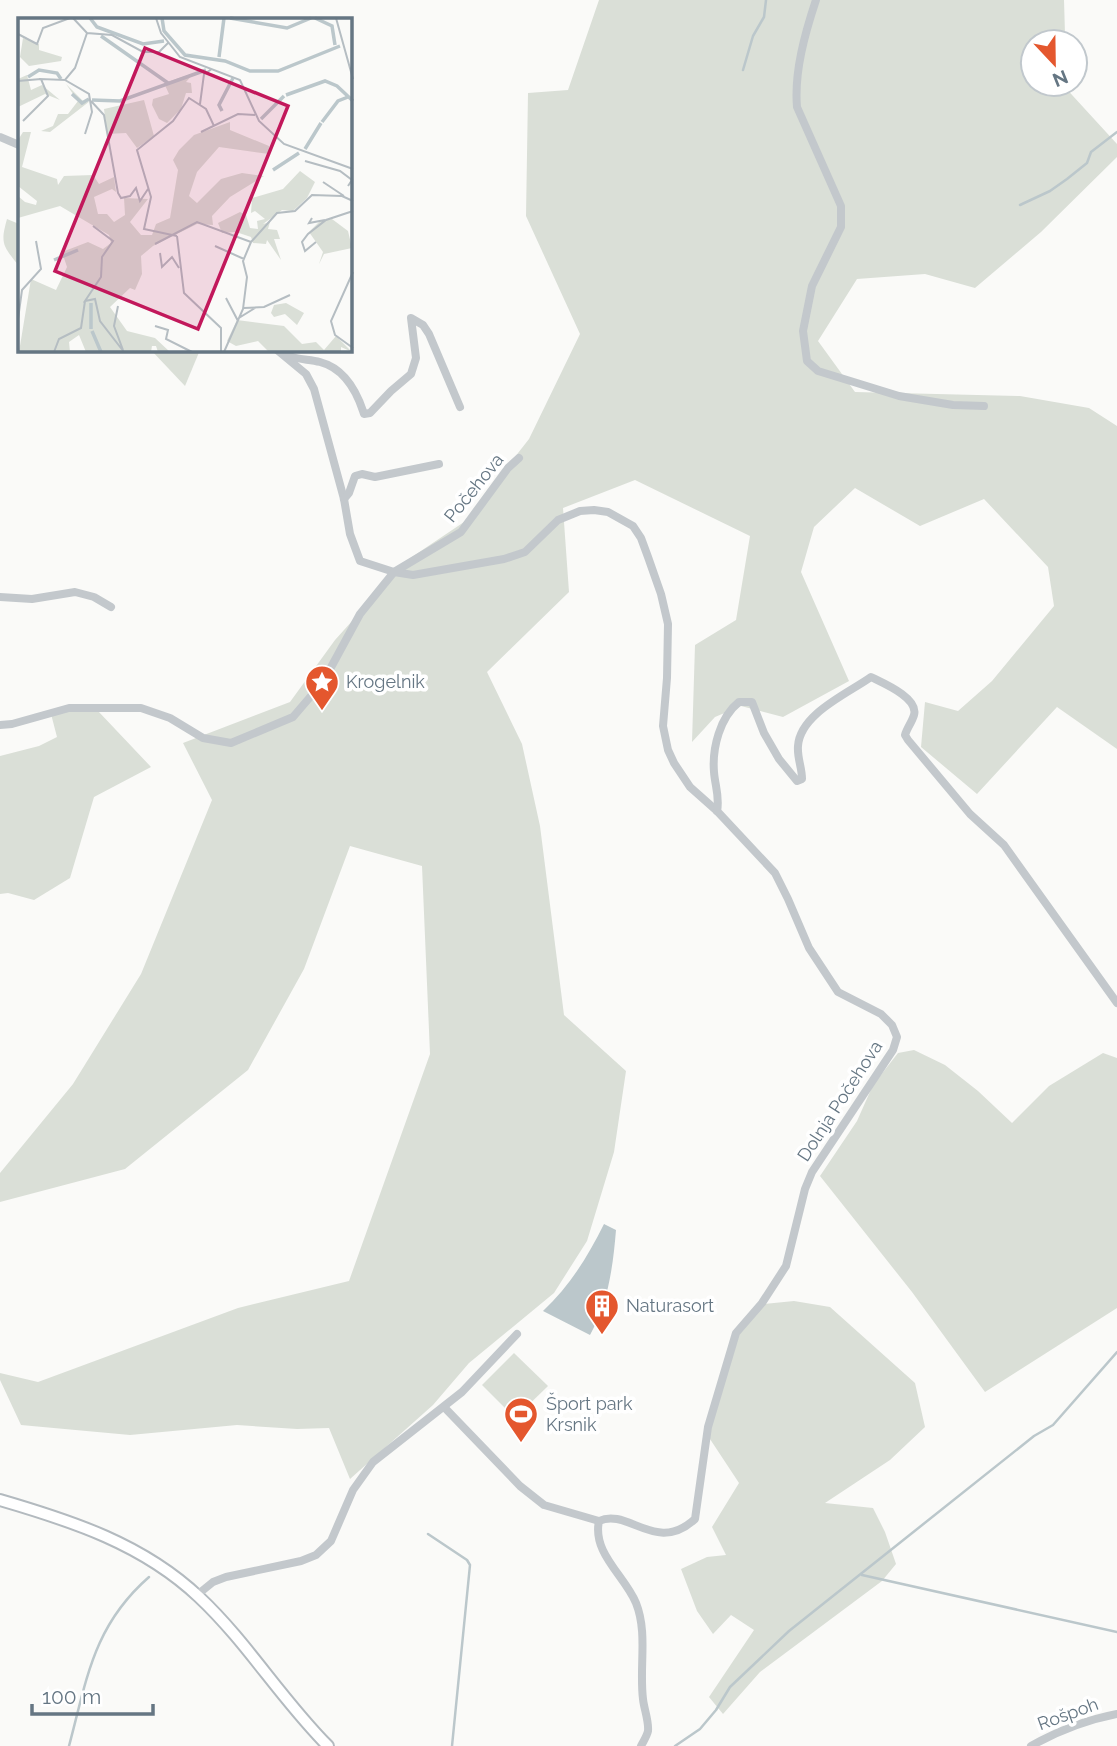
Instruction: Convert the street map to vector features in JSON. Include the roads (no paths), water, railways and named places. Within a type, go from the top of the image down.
[{"type":"main road","points":[[0,1500],[75,1523],[112,1538],[156,1564],[197,1595],[328,1746]]},
{"type":"street","points":[[816,0],[807,25],[796,89],[797,107],[841,206],[841,226],[812,286],[803,331],[807,361],[818,371],[899,396],[953,405],[984,406]]},
{"type":"street","points":[[0,137],[18,145]]},
{"type":"street","points":[[281,352],[292,358],[323,362],[348,380],[357,393],[364,414],[370,413],[411,374],[416,358],[411,318],[423,325],[429,334],[460,407]]},
{"type":"street","points":[[0,724],[12,724],[69,708],[141,708],[170,719],[203,738],[231,743],[293,718],[323,682],[360,614],[394,572],[360,561],[357,556],[349,534],[344,499],[314,389],[306,374],[279,352]]},
{"type":"street","name":"Počehova","points":[[394,572],[421,554],[452,539],[467,527],[487,495],[519,458]]},
{"type":"street","points":[[344,499],[355,475],[384,475],[439,464]]},
{"type":"street","name":"Dolnja Počehova","points":[[394,572],[413,575],[504,559],[525,552],[558,520],[580,511],[607,512],[633,526],[648,557],[668,624],[663,726],[668,750],[685,781],[757,852],[780,881],[808,948],[838,992],[881,1014],[892,1025],[897,1041],[812,1172],[805,1189],[786,1266],[762,1303],[736,1333],[708,1426],[695,1519],[685,1528],[669,1533],[649,1531],[606,1518],[599,1521],[544,1505],[520,1486],[444,1407]]},
{"type":"street","points":[[0,597],[32,599],[75,592],[94,597],[111,607]]},
{"type":"street","points":[[717,811],[719,796],[714,774],[714,756],[720,729],[731,708],[739,702],[752,702],[764,733],[779,759],[797,781],[802,779],[797,757],[798,741],[811,717],[871,677],[910,699],[915,713],[905,735],[908,740],[970,814],[1004,845],[1117,1003]]},
{"type":"street","points":[[197,1595],[213,1582],[226,1577],[301,1561],[316,1555],[331,1541],[352,1490],[373,1462],[463,1392],[517,1334]]},
{"type":"street","points":[[599,1521],[601,1547],[635,1601],[639,1615],[643,1698],[648,1730],[642,1746]]},
{"type":"street","name":"Rošpoh","points":[[1031,1746],[1051,1734],[1117,1714]]},
{"type":"waterway","points":[[743,70],[753,36],[764,17],[766,0]]},
{"type":"waterway","points":[[1020,205],[1050,191],[1067,179],[1087,163],[1091,152],[1117,132]]},
{"type":"waterway","points":[[675,1746],[700,1729],[730,1687],[789,1631],[1034,1436],[1053,1425],[1117,1352]]},
{"type":"waterway","points":[[428,1534],[467,1560],[470,1565],[452,1746]]},
{"type":"waterway","points":[[862,1575],[1117,1632]]},
{"type":"waterway","points":[[69,1746],[87,1676],[104,1634],[115,1615],[149,1577]]},
{"type":"place","name":"Krogelnik","points":[[322,712]]},
{"type":"place","name":"Naturasort","points":[[602,1336]]},
{"type":"place","name":"Šport park Krsnik","points":[[521,1444]]}]
